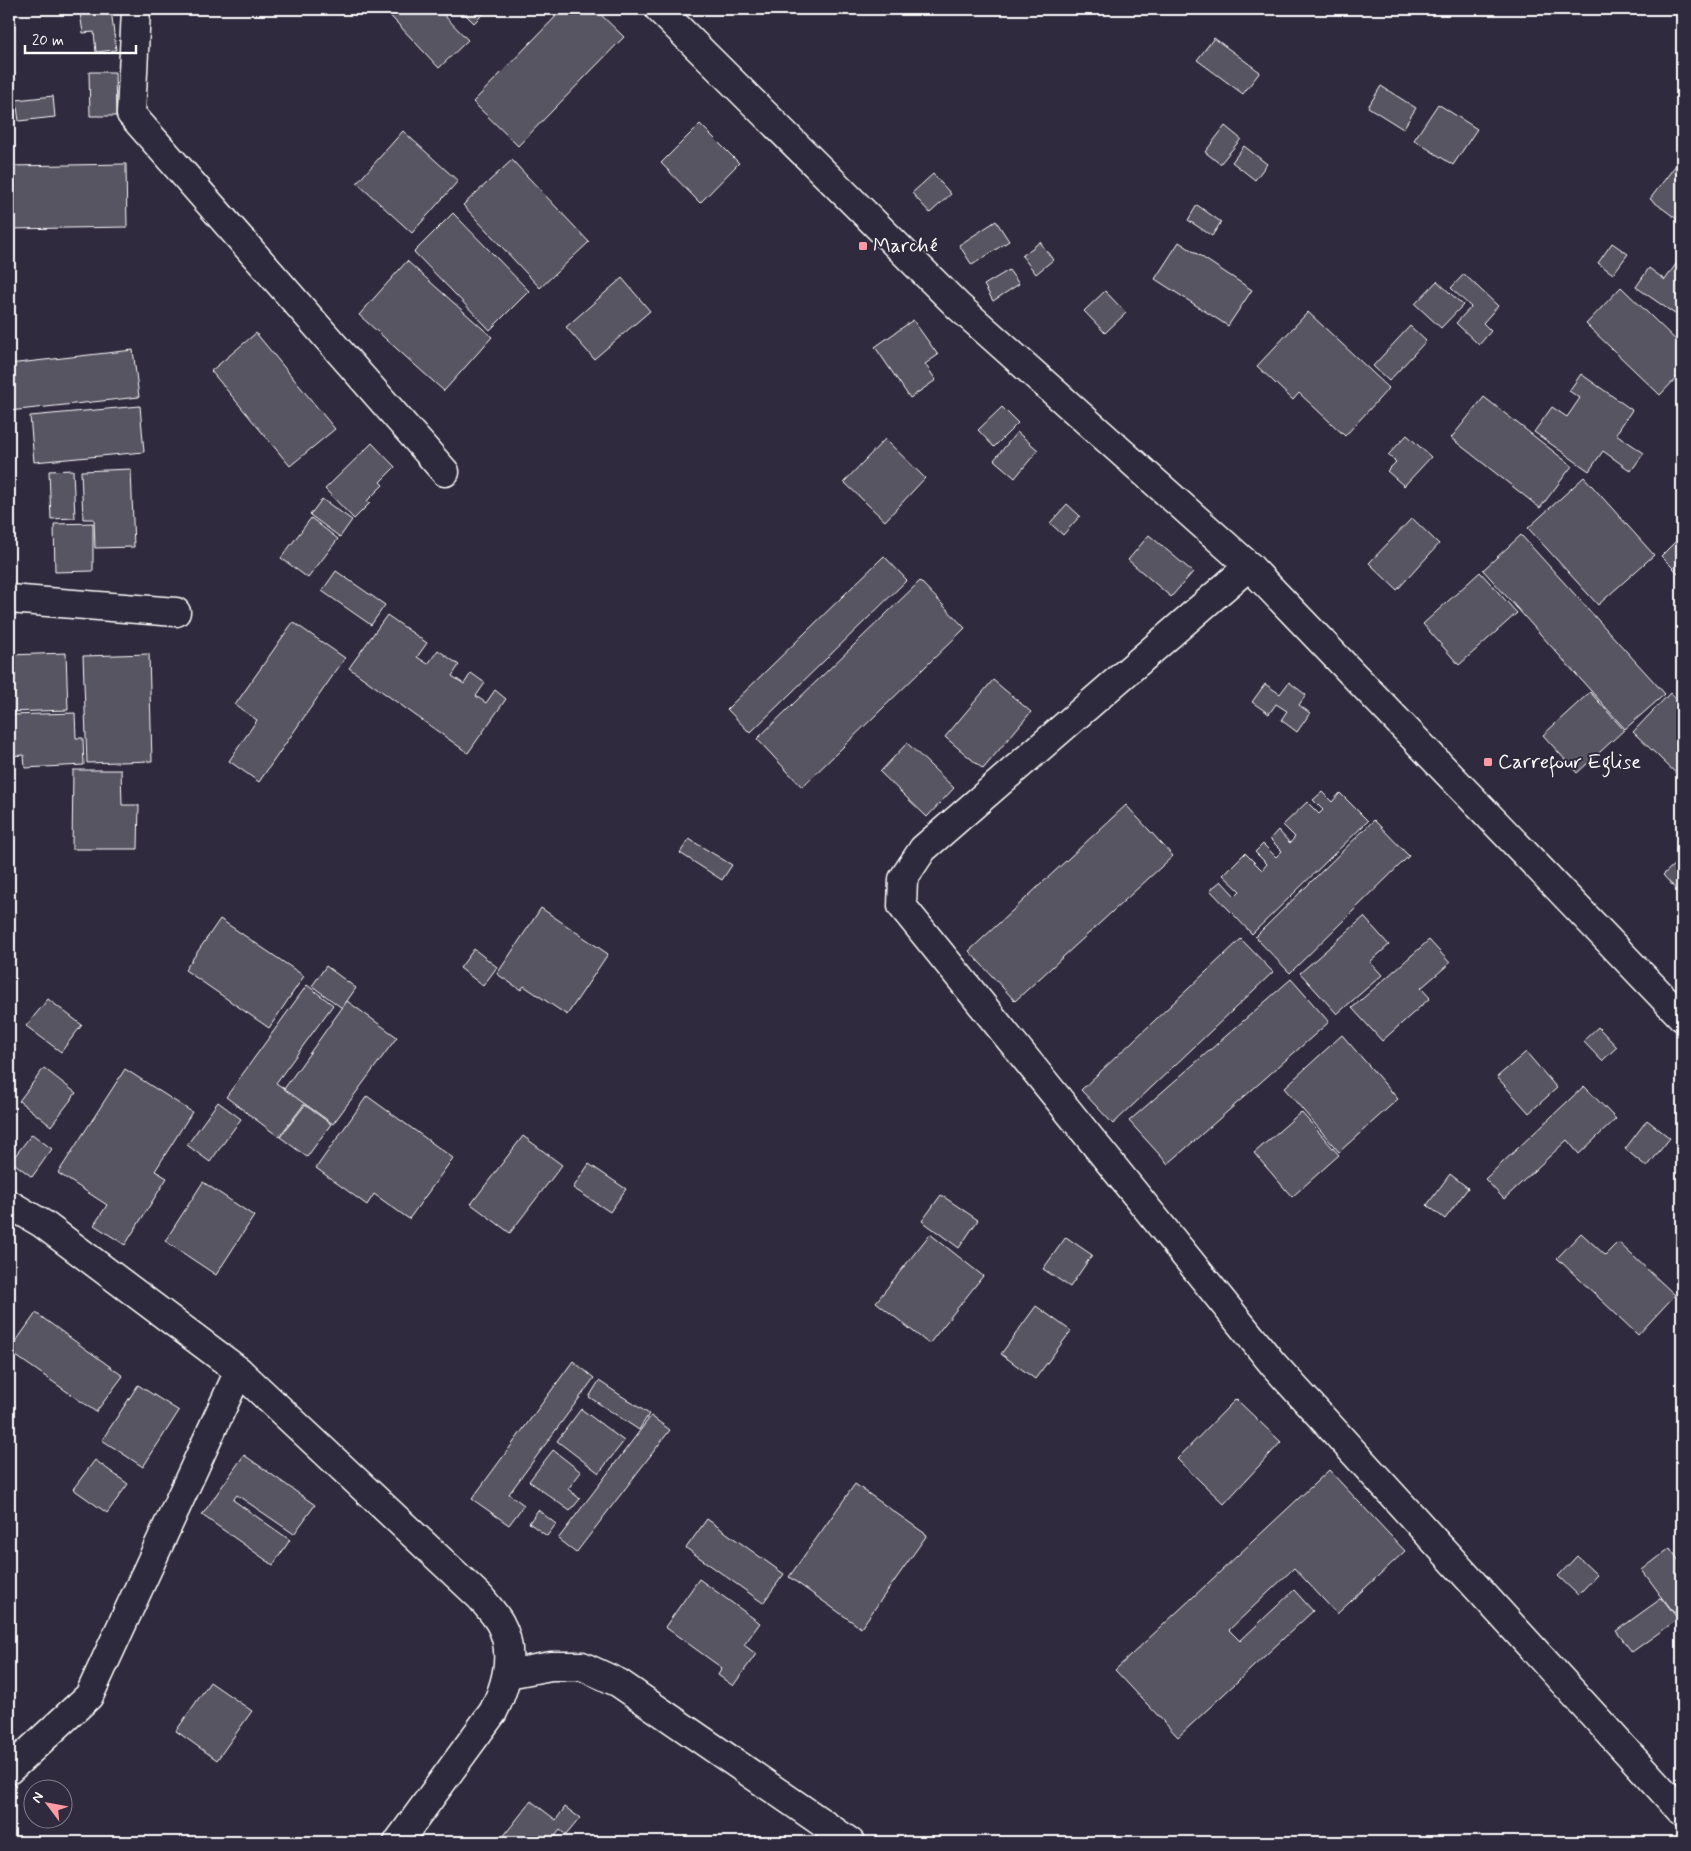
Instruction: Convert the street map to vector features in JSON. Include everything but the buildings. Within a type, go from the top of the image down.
[{"type":"street","points":[[136,9],[131,114],[445,472]]},
{"type":"street","points":[[660,9],[958,306],[1248,566],[1682,1017]]},
{"type":"street","points":[[1248,566],[923,849],[903,879],[902,906],[1273,1364],[1682,1812]]},
{"type":"street","points":[[9,599],[176,612]]},
{"type":"street","points":[[9,1204],[43,1224],[239,1370],[481,1598],[500,1623],[509,1647],[508,1674],[501,1695],[493,1712],[398,1842]]},
{"type":"street","points":[[9,1770],[89,1696],[239,1370]]},
{"type":"street","points":[[508,1674],[551,1666],[582,1666],[619,1683],[850,1842]]},
{"type":"place","name":"Marché","points":[[863,246]]},
{"type":"place","name":"Carrefour Eglise","points":[[1488,762]]}]
